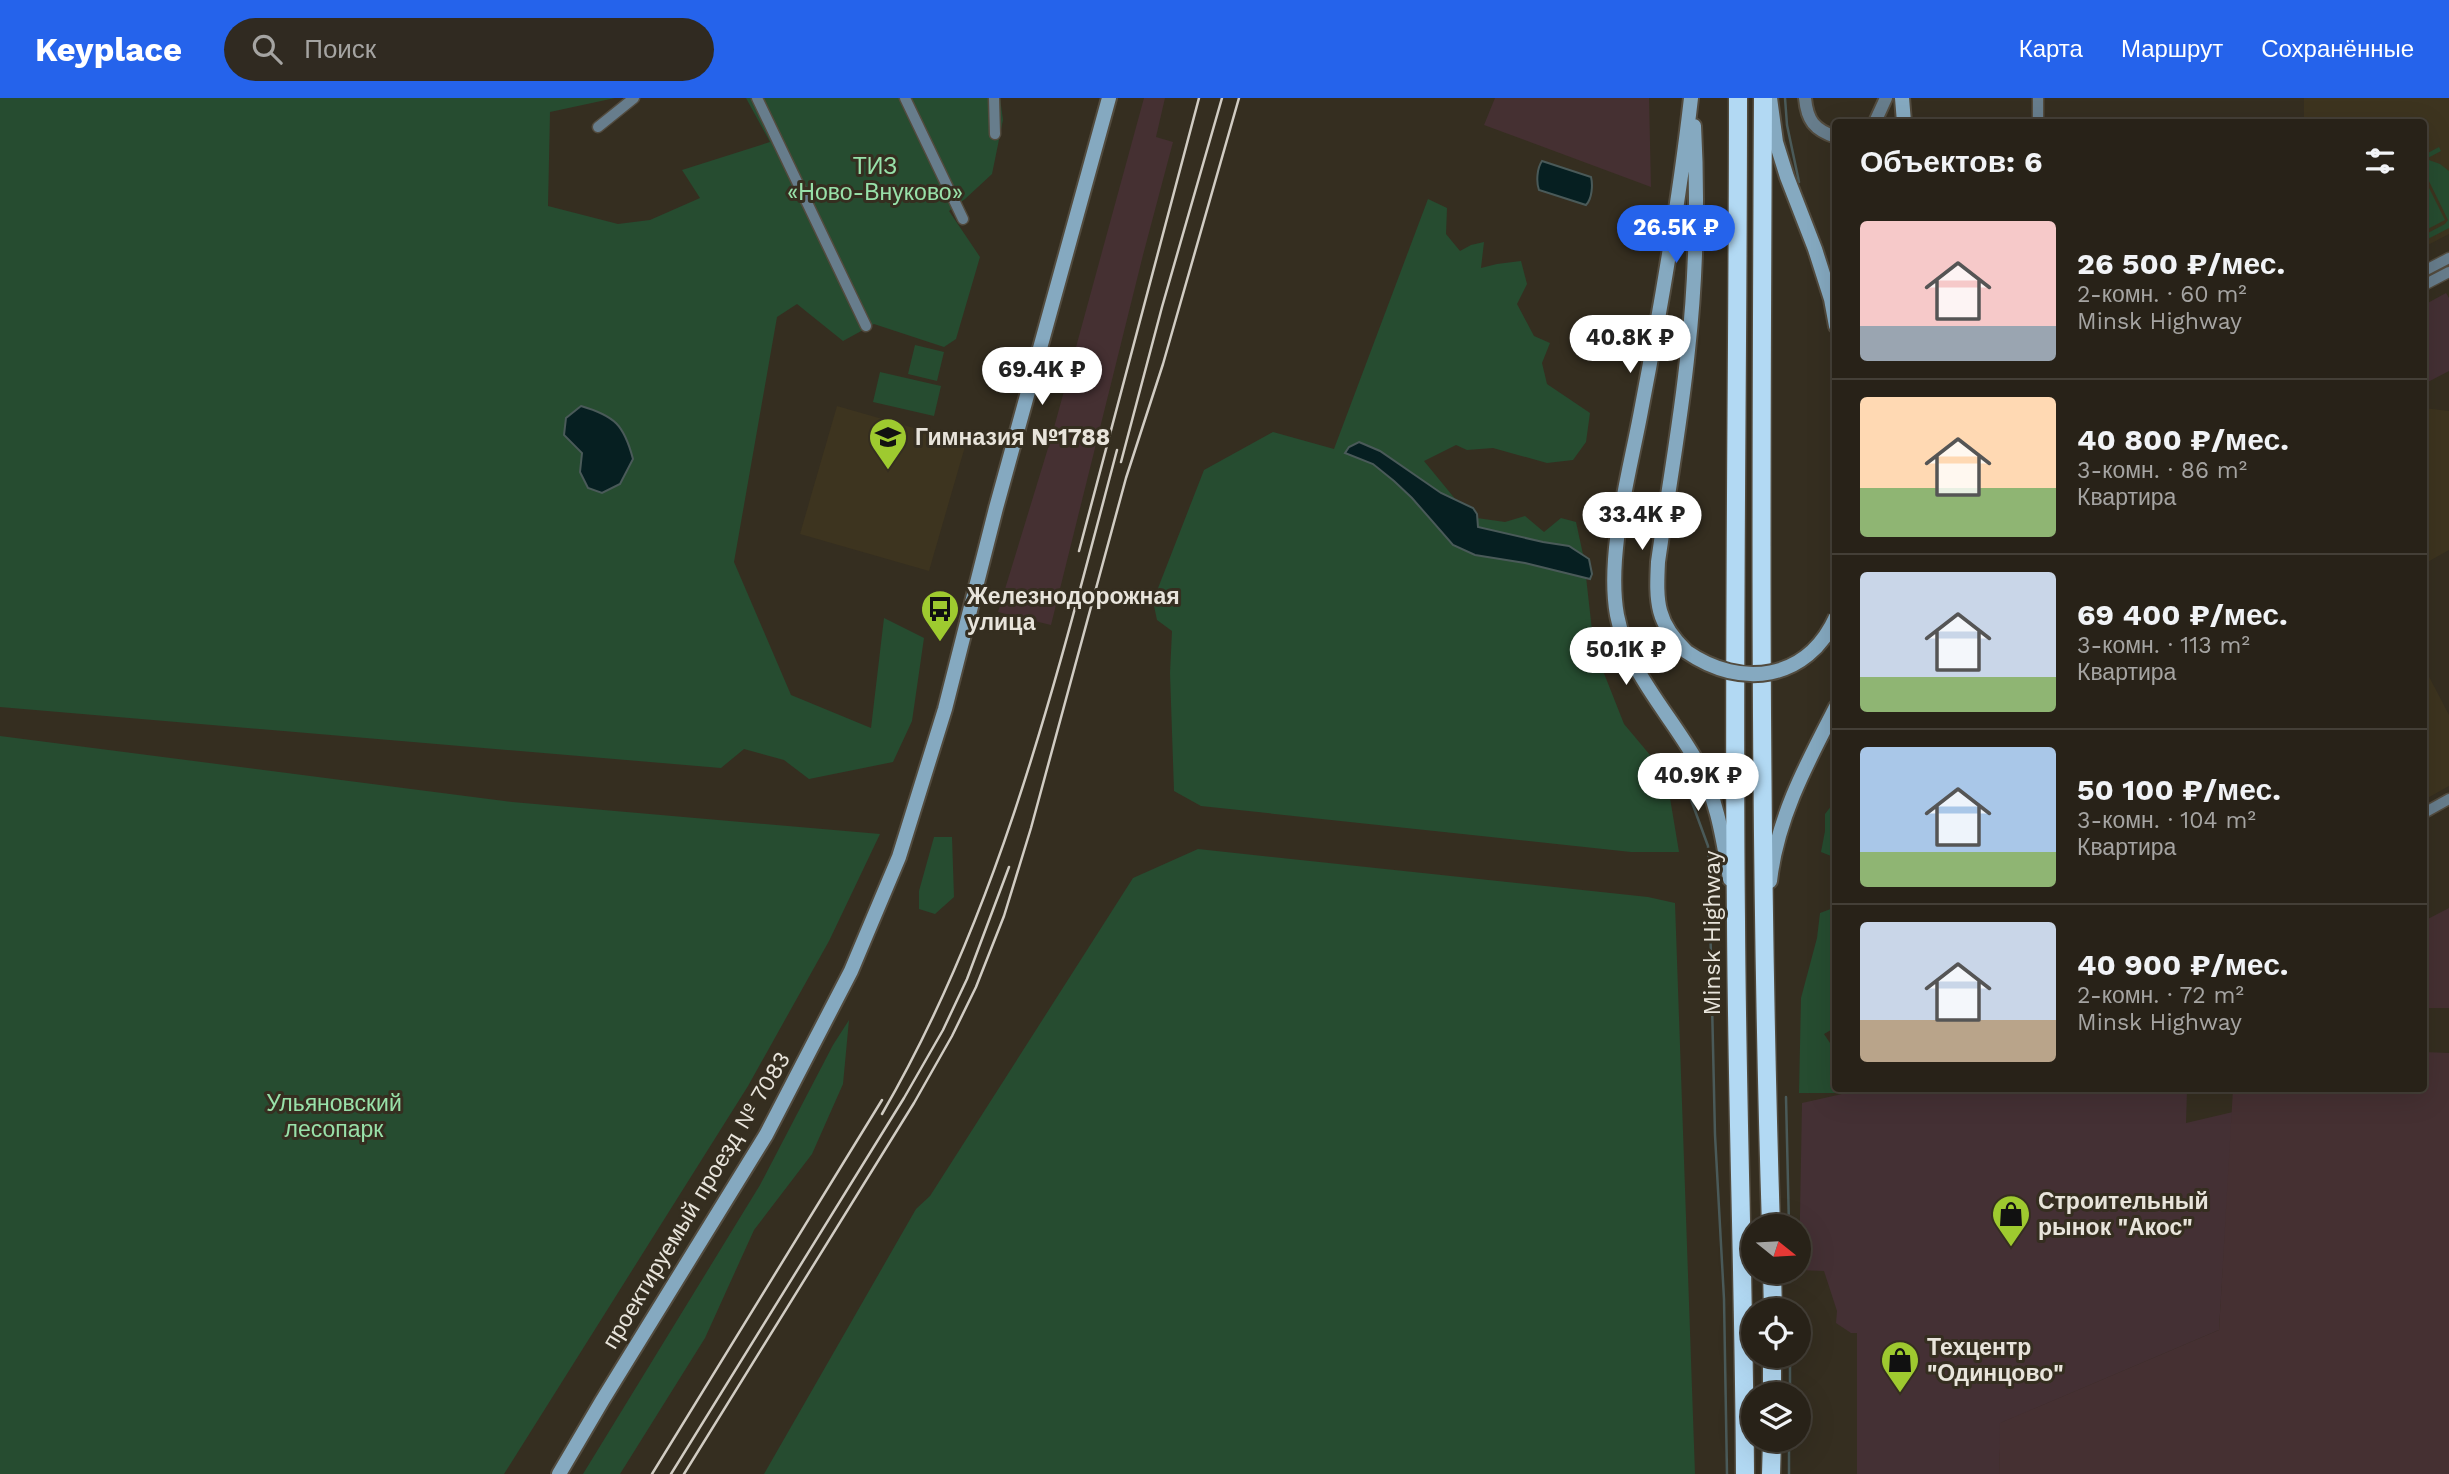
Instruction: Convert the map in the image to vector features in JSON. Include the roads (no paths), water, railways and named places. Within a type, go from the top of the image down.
[{"type":"highway","name":"Minsk Highway","points":[[1738,98],[1736,917],[1745,1474]]},
{"type":"highway","points":[[1763,98],[1763,940],[1771,1214]]},
{"type":"highway","points":[[1771,1474],[1772,1452]]},
{"type":"main road","name":"проектируемый проезд № 7083","points":[[559,1474],[601,1401],[766,1135],[851,971],[899,857],[945,709],[996,508],[1109,98]]},
{"type":"main road","points":[[1692,98],[1696,155],[1689,349],[1658,562],[1659,612],[1665,627],[1687,652],[1711,666],[1738,674],[1756,675],[1792,665],[1821,642],[1832,624]]},
{"type":"main road","points":[[1692,98],[1667,273],[1620,529],[1614,593],[1617,616],[1632,662],[1704,776],[1723,837],[1736,917]]},
{"type":"main road","points":[[1770,98],[1776,142],[1832,304]]},
{"type":"main road","points":[[1902,98],[1904,119]]},
{"type":"main road","points":[[1763,940],[1772,864],[1789,801],[1832,715]]},
{"type":"street","points":[[598,127],[634,98]]},
{"type":"street","points":[[757,98],[866,326]]},
{"type":"street","points":[[905,98],[963,219]]},
{"type":"street","points":[[993,98],[995,134]]},
{"type":"street","points":[[1805,98],[1811,124],[1832,135]]},
{"type":"street","points":[[1876,119],[1886,98]]},
{"type":"street","points":[[2038,98],[2038,119]]},
{"type":"street","points":[[2427,269],[2449,258]]},
{"type":"street","points":[[2427,283],[2449,272]]},
{"type":"street","points":[[2427,811],[2449,799]]},
{"type":"water","points":[[1542,161],[1591,177],[1592,192],[1586,205],[1539,190],[1538,175]]},
{"type":"water","points":[[581,406],[610,418],[622,430],[633,459],[620,484],[602,493],[588,488],[580,472],[582,453],[564,435],[566,418]]},
{"type":"water","points":[[1359,442],[1380,451],[1441,493],[1473,508],[1477,514],[1478,527],[1569,546],[1589,559],[1592,574],[1590,579],[1525,563],[1475,555],[1453,545],[1394,481],[1373,464],[1345,453],[1349,447]]},
{"type":"waterway","points":[[1785,98],[1787,125],[1799,182]]},
{"type":"waterway","points":[[1690,797],[1708,846],[1715,1135],[1724,1299],[1727,1474]]},
{"type":"waterway","points":[[1786,1097],[1789,1214]]},
{"type":"waterway","points":[[1790,1368],[1790,1382]]},
{"type":"waterway","points":[[1789,1452],[1789,1474]]},
{"type":"railway","points":[[1079,551],[1199,98]]},
{"type":"railway","points":[[1121,462],[1222,98]]},
{"type":"railway","points":[[684,1474],[914,1103],[976,987],[1004,916],[1031,828],[1126,478],[1163,364],[1239,98]]},
{"type":"railway","points":[[882,1114],[924,1036],[993,873],[1048,705],[1117,450]]},
{"type":"railway","points":[[671,1474],[904,1098],[943,1030],[967,979],[1009,867]]},
{"type":"railway","points":[[652,1474],[882,1100]]},
{"type":"place","name":"Гимназия №1788","points":[[888,471]]},
{"type":"place","name":"Железнодорожная улица","points":[[940,643]]},
{"type":"place","name":"Строительный рынок \"Акос\"","points":[[2011,1248]]},
{"type":"place","name":"Техцентр \"Одинцово\"","points":[[1900,1394]]},
{"type":"park label","name":"ТИЗ «Ново-Внуково»","points":[[875,179]]},
{"type":"park label","name":"Ульяновский лесопарк","points":[[334,1116]]}]
